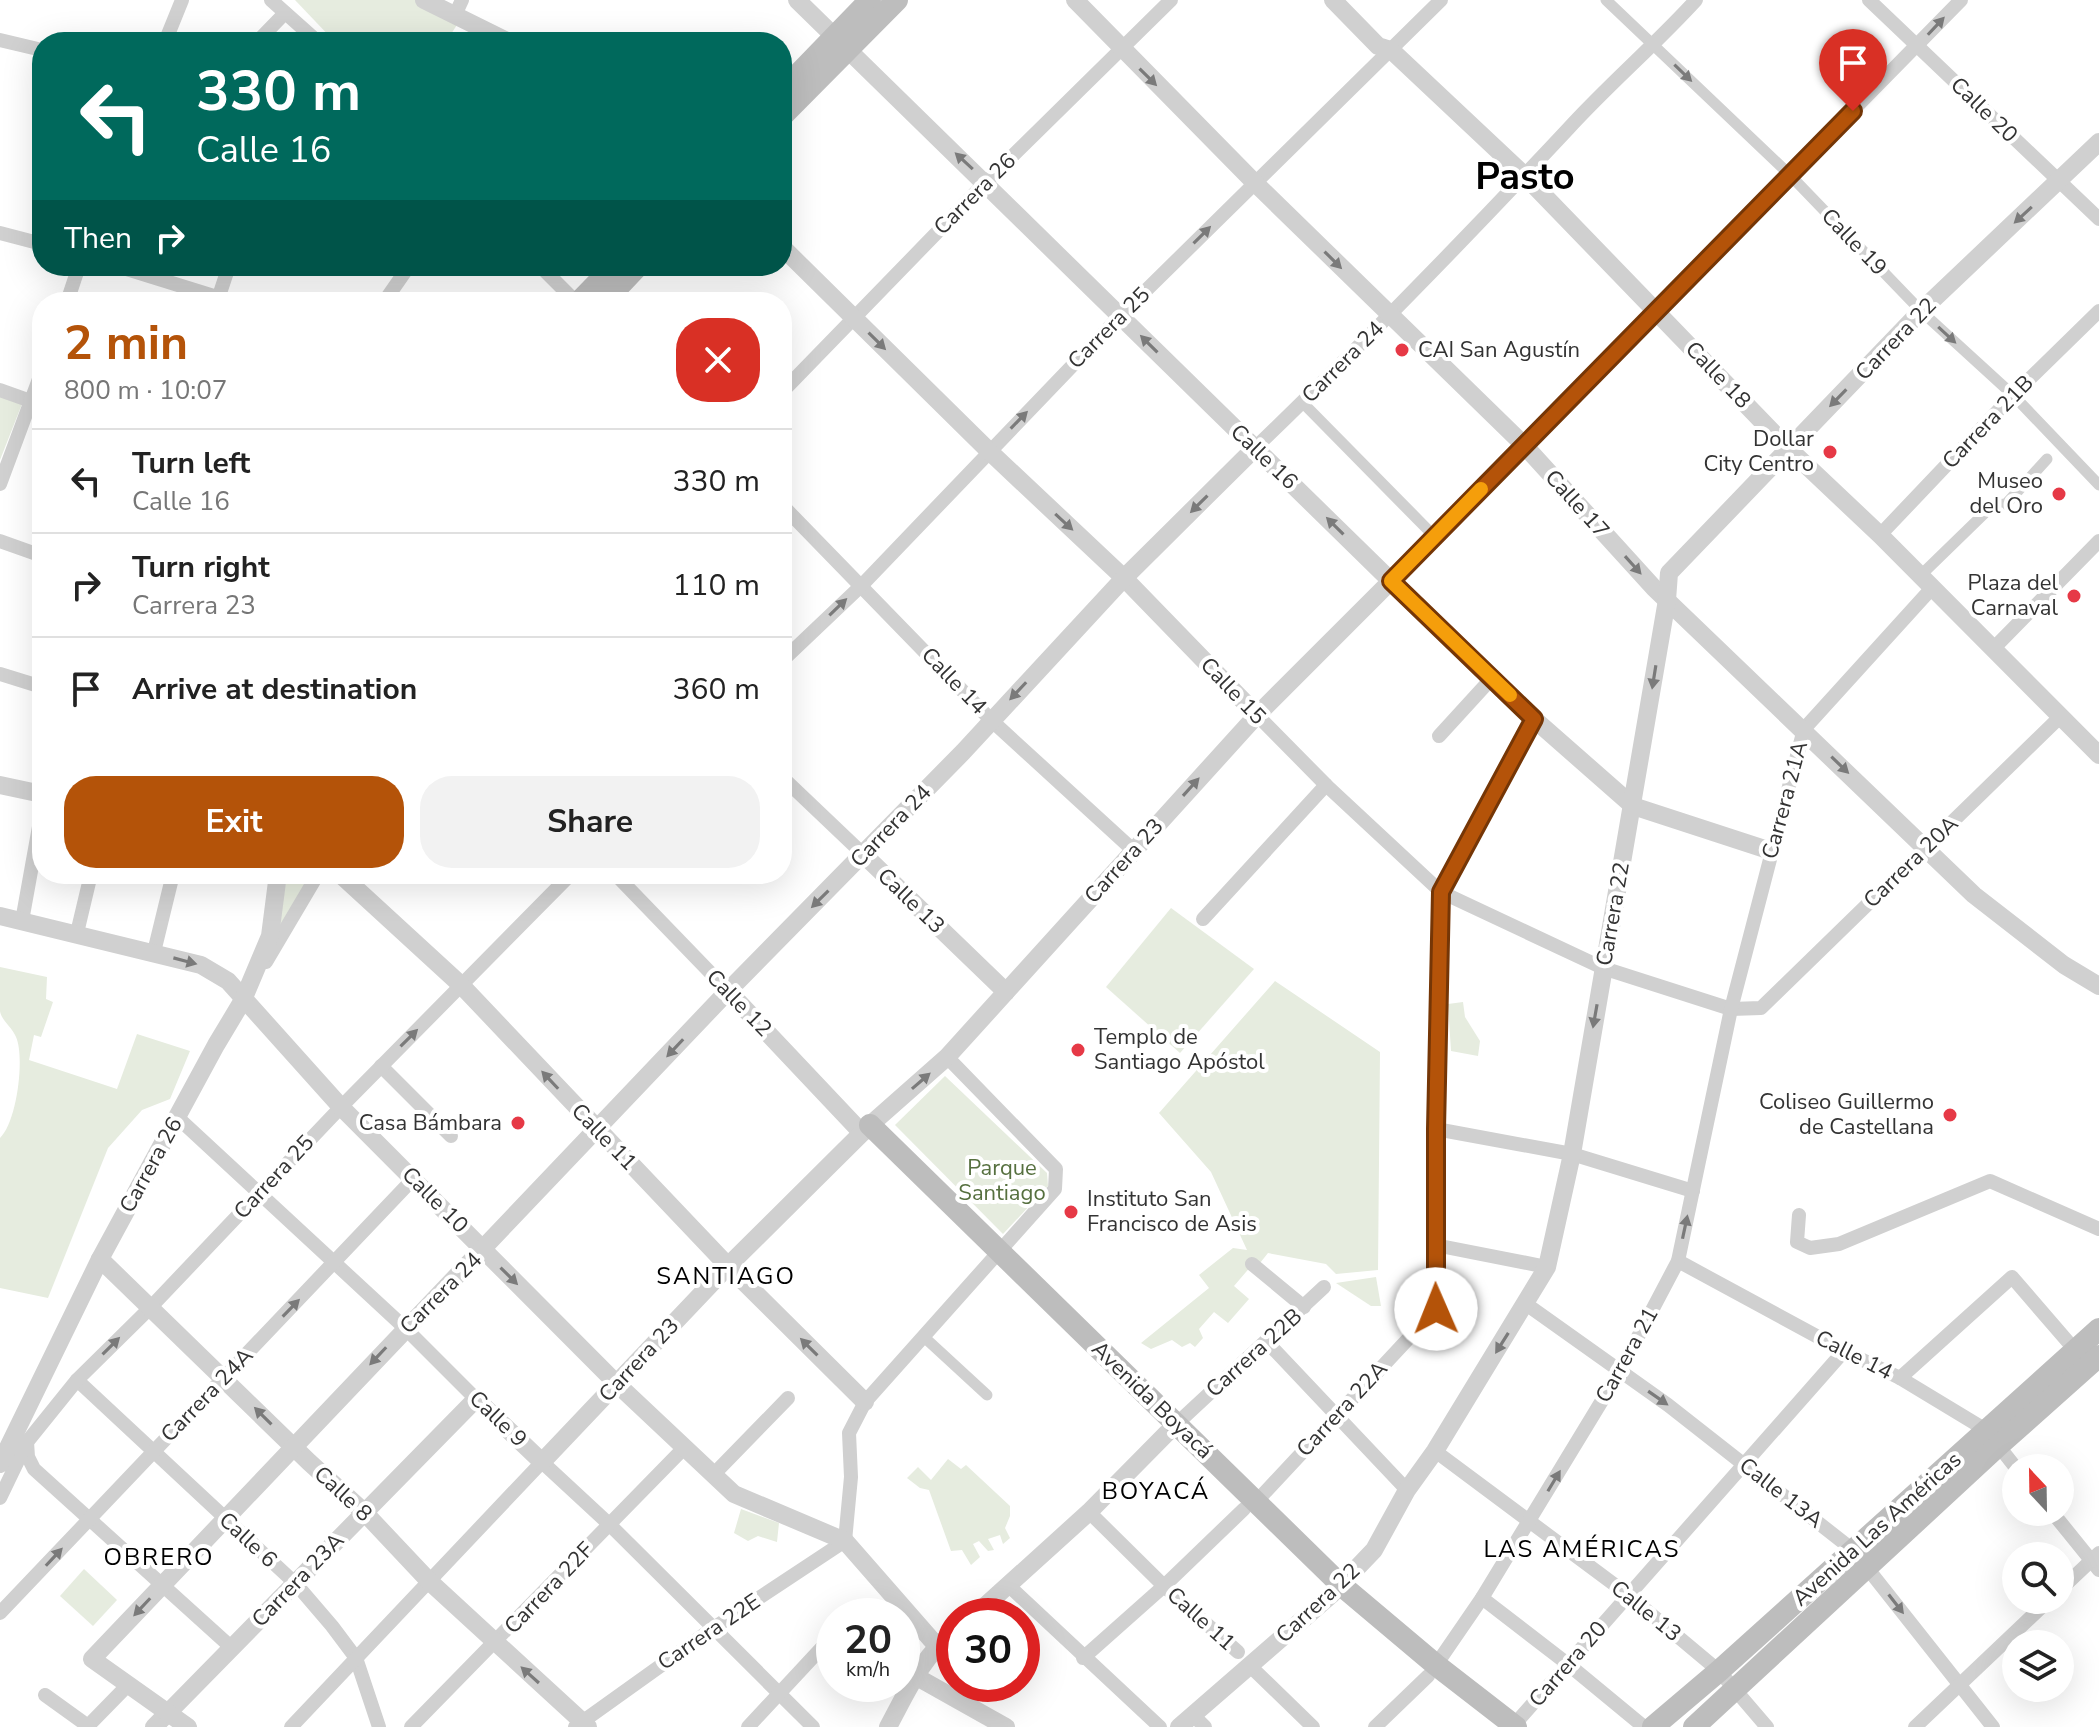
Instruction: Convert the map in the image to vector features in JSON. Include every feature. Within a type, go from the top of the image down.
[{"type":"main road","points":[[792,103],[870,0]]},
{"type":"main road","points":[[792,83],[897,0]]},
{"type":"main road","points":[[588,292],[604,276]]},
{"type":"main road","points":[[613,292],[629,276]]},
{"type":"main road","name":"Avenida Boyacá","points":[[866,1129],[1336,1590],[1432,1671],[1508,1726]]},
{"type":"main road","name":"Avenida Las Américas","points":[[1653,1727],[1860,1558],[1992,1438],[2075,1350],[2099,1329]]},
{"type":"main road","name":"Avenida Las Américas","points":[[1992,1438],[2099,1356]]},
{"type":"main road","name":"Avenida Las Américas","points":[[1694,1727],[1737,1691],[1860,1558]]},
{"type":"street","points":[[169,32],[182,0]]},
{"type":"street","points":[[271,0],[307,32]]},
{"type":"street","points":[[424,0],[458,8],[494,32]]},
{"type":"street","name":"Calle 16","points":[[797,0],[1534,719],[1633,806],[1771,851]]},
{"type":"street","name":"Calle 17","points":[[1075,0],[1254,182],[1524,445],[1667,600],[1926,849],[1974,895],[2064,965],[2096,979]]},
{"type":"street","name":"Carrera 26","points":[[792,382],[986,182],[1171,0]]},
{"type":"street","name":"Calle 18","points":[[1333,0],[1378,46],[1391,50],[1525,176],[1789,449],[1880,535],[2099,755]]},
{"type":"street","name":"Carrera 25","points":[[792,652],[862,585],[1120,316],[1441,0]]},
{"type":"street","name":"Calle 19","points":[[1606,0],[1790,175],[1921,311],[2013,395],[2099,485]]},
{"type":"street","name":"Carrera 24","points":[[128,1685],[92,1659],[728,991],[864,855],[1124,578],[1390,316],[1570,126],[1655,45],[1696,0]]},
{"type":"street","name":"Calle 20","points":[[1869,0],[2099,219]]},
{"type":"street","name":"Carrera 23","points":[[291,1727],[728,1266],[866,1129],[947,1057],[1257,715],[1961,0]]},
{"type":"street","points":[[267,32],[285,13]]},
{"type":"street","points":[[0,40],[32,48]]},
{"type":"street","name":"Carrera 22","points":[[1193,1723],[1243,1658],[1336,1590],[1374,1550],[1407,1490],[1435,1451],[1547,1267],[1572,1154],[1633,806],[1669,573],[1921,311],[2099,142]]},
{"type":"street","points":[[0,233],[32,241]]},
{"type":"street","name":"Calle 15","points":[[792,257],[989,451],[1124,578],[1326,785],[1441,892],[1603,968],[1731,1009],[1761,1008]]},
{"type":"street","points":[[148,276],[198,292]]},
{"type":"street","points":[[551,276],[567,292]]},
{"type":"street","name":"Carrera 21B","points":[[1880,535],[2013,395],[2099,311]]},
{"type":"street","points":[[0,390],[32,401]]},
{"type":"street","points":[[1302,402],[1434,536]]},
{"type":"street","points":[[0,484],[32,414]]},
{"type":"street","points":[[1926,582],[1993,505],[2006,504],[2047,459]]},
{"type":"street","name":"Calle 14","points":[[792,515],[991,720],[1133,850]]},
{"type":"street","points":[[0,541],[32,552]]},
{"type":"street","points":[[1994,648],[2099,541]]},
{"type":"street","name":"Carrera 21A","points":[[1731,1009],[1804,729],[1926,582]]},
{"type":"street","points":[[0,674],[32,684]]},
{"type":"street","points":[[1439,736],[1492,678]]},
{"type":"street","name":"Carrera 20A","points":[[1761,1008],[2061,716]]},
{"type":"street","name":"Carrera 22A","points":[[1083,1658],[1250,1506],[1436,1309],[1441,892],[1534,719]]},
{"type":"street","points":[[0,785],[32,792]]},
{"type":"street","points":[[1203,919],[1326,785]]},
{"type":"street","name":"Calle 13","points":[[792,787],[1006,992]]},
{"type":"street","points":[[22,921],[32,866]]},
{"type":"street","points":[[77,933],[89,884]]},
{"type":"street","points":[[154,952],[171,884]]},
{"type":"street","points":[[243,1000],[270,936],[277,884]]},
{"type":"street","name":"Carrera 26","points":[[0,1464],[100,1259],[243,1000],[312,884]]},
{"type":"street","name":"Calle 11","points":[[351,884],[461,985],[597,1131],[865,1402]]},
{"type":"street","name":"Carrera 25","points":[[0,1498],[27,1442],[77,1380],[561,884]]},
{"type":"street","name":"Calle 12","points":[[625,884],[866,1129]]},
{"type":"street","name":"Calle 10","points":[[0,916],[201,965],[228,981],[341,1107],[616,1383],[742,1497],[845,1541],[936,1645]]},
{"type":"street","name":"Carrera 21","points":[[1375,1727],[1432,1671],[1482,1598],[1620,1371],[1678,1261],[1731,1009]]},
{"type":"street","points":[[845,1541],[851,1477],[849,1433],[865,1402],[1055,1189],[1056,1169],[947,1057]]},
{"type":"street","points":[[381,1066],[451,1136]]},
{"type":"street","name":"Calle 9","points":[[177,1117],[405,1328],[610,1525],[813,1727]]},
{"type":"street","points":[[1436,1129],[1572,1154],[1693,1191]]},
{"type":"street","name":"Carrera 24A","points":[[0,1613],[414,1178]]},
{"type":"street","points":[[1799,1215],[1797,1242],[1810,1248],[1839,1244],[1990,1181],[2099,1229]]},
{"type":"street","points":[[1435,1245],[1547,1267]]},
{"type":"street","name":"Calle 8","points":[[100,1259],[581,1725]]},
{"type":"street","name":"Calle 14","points":[[1678,1261],[1900,1378],[1992,1438],[2005,1454]]},
{"type":"street","points":[[1252,1264],[1304,1307]]},
{"type":"street","points":[[1900,1378],[2012,1277],[2075,1350]]},
{"type":"street","name":"Carrera 22B","points":[[995,1598],[1324,1287]]},
{"type":"street","name":"Calle 13A","points":[[1526,1304],[1743,1463],[1860,1558],[1993,1727]]},
{"type":"street","points":[[924,1337],[987,1395]]},
{"type":"street","points":[[1267,1342],[1407,1490]]},
{"type":"street","name":"Carrera 20","points":[[1508,1726],[1569,1665],[1627,1594],[1844,1351]]},
{"type":"street","name":"Calle 6","points":[[77,1380],[296,1584],[356,1658],[379,1727]]},
{"type":"street","points":[[714,1474],[788,1398]]},
{"type":"street","name":"Carrera 23A","points":[[160,1720],[476,1399]]},
{"type":"street","points":[[27,1442],[28,1457],[34,1469],[232,1648]]},
{"type":"street","name":"Carrera 22F","points":[[411,1727],[685,1447]]},
{"type":"street","name":"Calle 13","points":[[1435,1451],[1627,1594],[1719,1671],[1767,1727]]},
{"type":"street","name":"Calle 11","points":[[1089,1512],[1313,1727]]},
{"type":"street","points":[[2065,1526],[2097,1561],[2074,1579]]},
{"type":"street","name":"Carrera 22E","points":[[581,1725],[712,1629],[845,1541]]},
{"type":"street","points":[[1009,1586],[1160,1727]]},
{"type":"street","points":[[1482,1598],[1644,1727]]},
{"type":"street","points":[[1915,1727],[2034,1614]]},
{"type":"street","points":[[920,1669],[936,1645]]},
{"type":"street","points":[[748,1727],[816,1654]]},
{"type":"street","points":[[920,1679],[1006,1727]]},
{"type":"street","points":[[45,1695],[88,1726],[128,1685],[160,1720],[188,1727]]},
{"type":"street","points":[[888,1727],[901,1702]]},
{"type":"green space","points":[[295,0],[417,0],[460,20],[452,32],[325,32]]},
{"type":"green space","points":[[0,396],[22,404],[0,460]]},
{"type":"green space","points":[[285,884],[307,884],[278,931]]},
{"type":"green space","points":[[1171,908],[1254,969],[1180,1053],[1106,987]]},
{"type":"green space","points":[[0,967],[47,977],[46,999],[53,1002],[41,1037],[34,1035],[29,1060],[117,1089],[137,1034],[190,1051],[170,1099],[142,1110],[108,1148],[48,1298],[0,1288],[0,1138],[15,1104],[20,1059],[16,1037],[0,1011]]},
{"type":"green space","points":[[1275,981],[1380,1052],[1378,1270],[1336,1274],[1326,1264],[1268,1253],[1256,1268],[1252,1265],[1234,1286],[1249,1299],[1228,1323],[1214,1312],[1199,1329],[1203,1338],[1195,1347],[1190,1343],[1182,1347],[1172,1340],[1151,1349],[1141,1343],[1209,1288],[1199,1275],[1233,1248],[1247,1250],[1211,1172],[1159,1113]]},
{"type":"green space","points":[[1463,1002],[1465,1017],[1480,1041],[1478,1056],[1451,1051],[1448,1004]]},
{"type":"green space","name":"Parque Santiago","points":[[945,1076],[1047,1173],[1048,1186],[1003,1234],[895,1125]]},
{"type":"green space","points":[[1376,1277],[1381,1306],[1371,1306],[1336,1283]]},
{"type":"green space","points":[[948,1459],[961,1469],[966,1465],[1010,1506],[1005,1528],[1010,1538],[1003,1544],[1000,1535],[988,1539],[994,1550],[988,1551],[979,1541],[973,1544],[980,1557],[971,1565],[962,1550],[951,1551],[929,1490],[920,1488],[907,1478],[918,1467],[931,1480]]},
{"type":"green space","points":[[741,1509],[779,1523],[777,1542],[758,1536],[748,1541],[734,1533]]},
{"type":"green space","points":[[84,1569],[117,1600],[93,1626],[60,1596]]},
{"type":"slow traffic","points":[[1481,489],[1391,581],[1510,695]]},
{"type":"place","name":"CAI San Agustín","points":[[1402,350]]},
{"type":"place","name":"Dollar City Centro","points":[[1830,452]]},
{"type":"place","name":"Museo del Oro","points":[[2059,494]]},
{"type":"place","name":"Plaza del Carnaval","points":[[2074,596]]},
{"type":"place","name":"Templo de Santiago Apóstol","points":[[1078,1050]]},
{"type":"place","name":"Coliseo Guillermo de Castellana","points":[[1950,1115]]},
{"type":"place","name":"Casa Bámbara","points":[[518,1123]]},
{"type":"place","name":"Instituto San Francisco de Asis","points":[[1071,1212]]},
{"type":"district","name":"Pasto","points":[[1525,176]]},
{"type":"district","name":"SANTIAGO","points":[[726,1276]]},
{"type":"district","name":"BOYACÁ","points":[[1156,1491]]},
{"type":"district","name":"LAS AMÉRICAS","points":[[1582,1549]]},
{"type":"district","name":"OBRERO","points":[[159,1557]]},
{"type":"route","points":[[1436,1309],[1441,892],[1534,719],[1391,581],[1853,111]]}]
